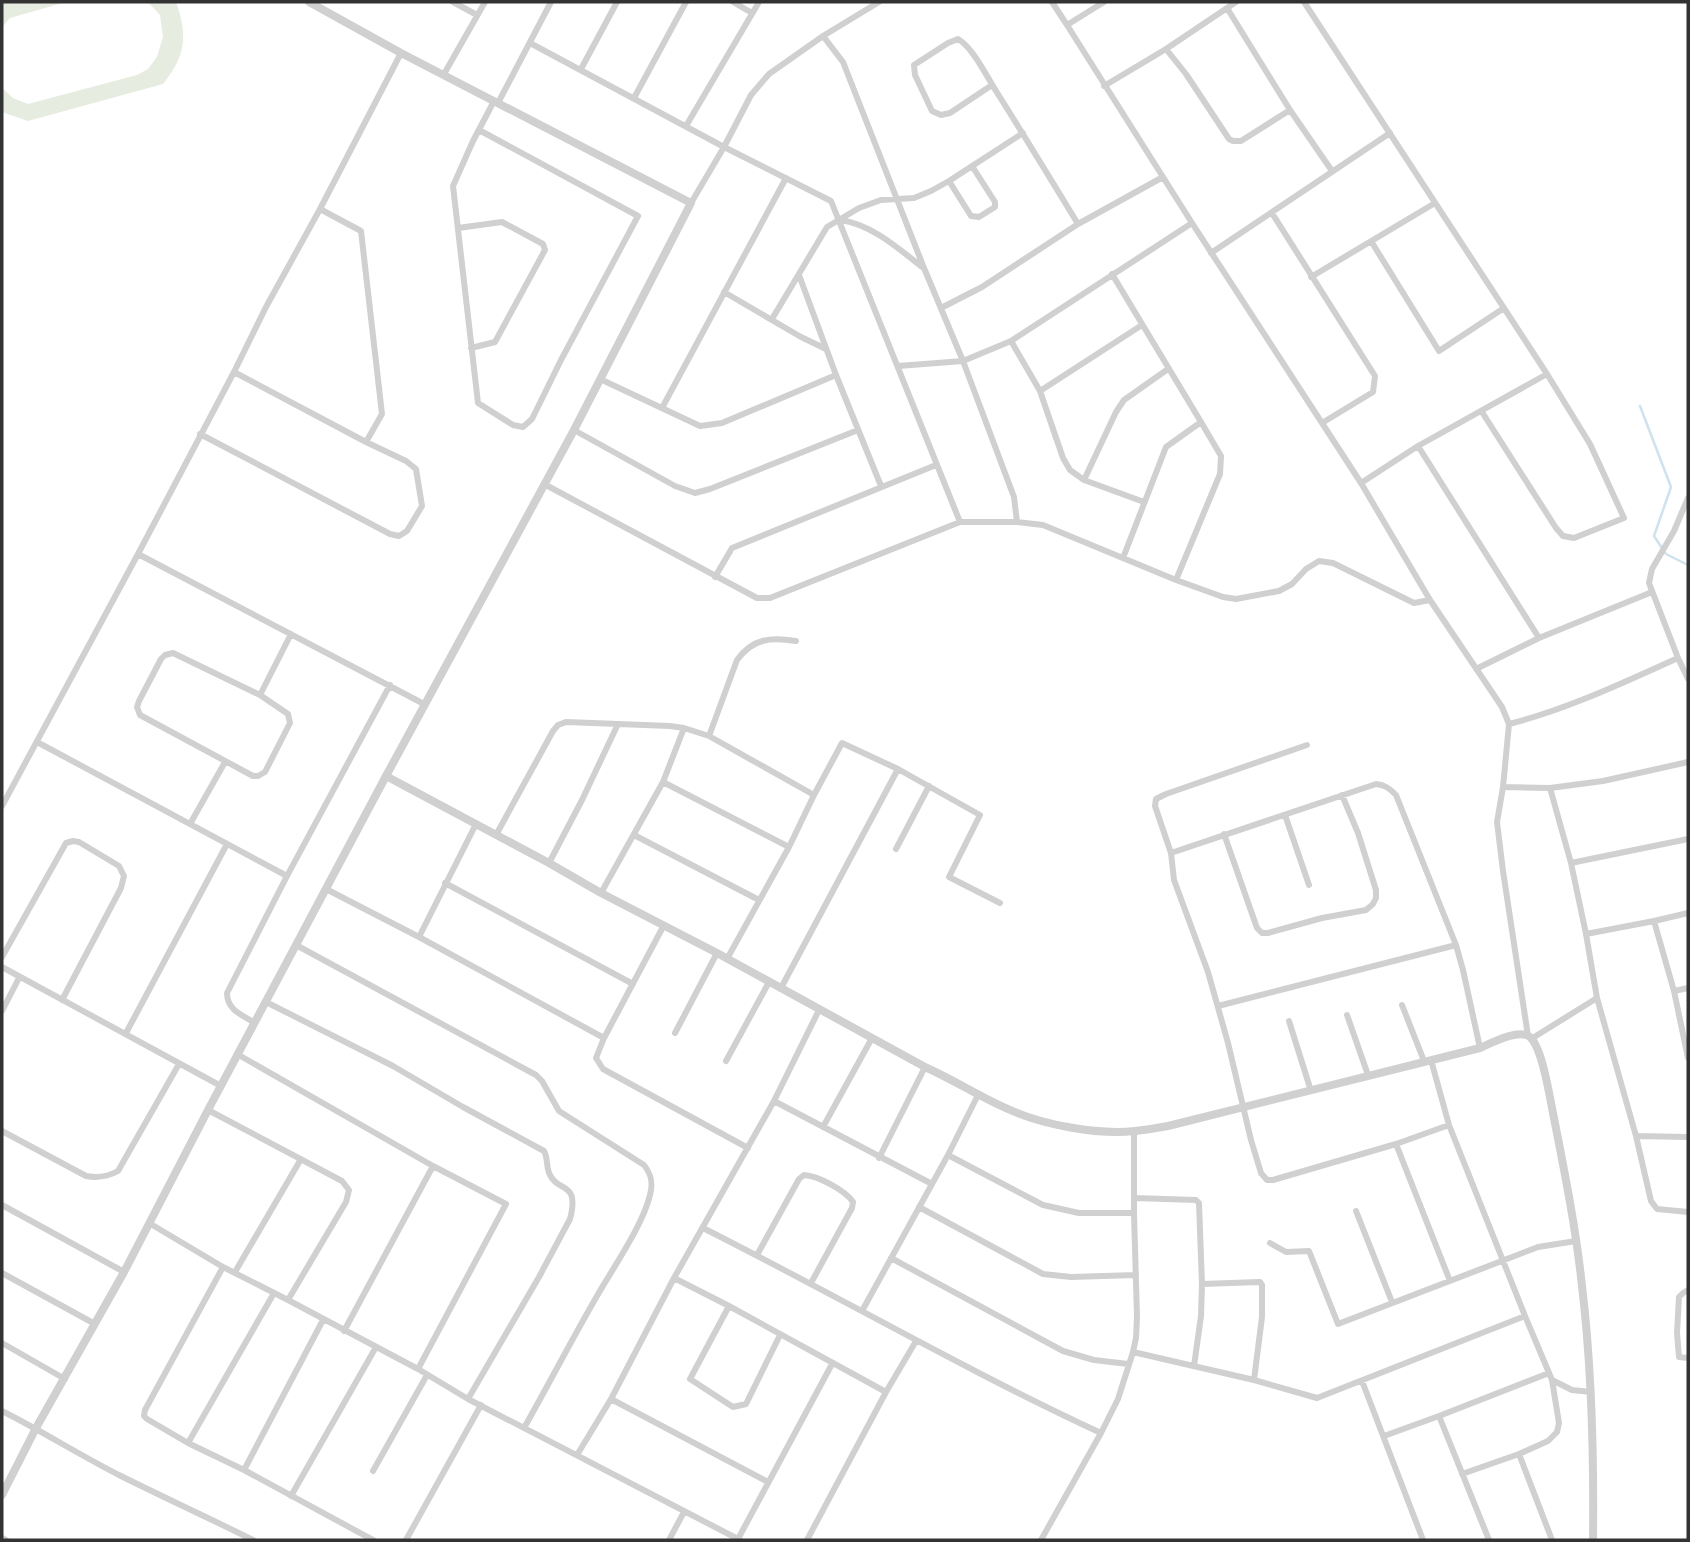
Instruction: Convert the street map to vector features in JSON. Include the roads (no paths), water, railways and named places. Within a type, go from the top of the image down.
[{"type":"street","points":[[309,2],[401,53],[691,203]]},
{"type":"street","points":[[453,2],[477,15]]},
{"type":"street","points":[[444,74],[485,2]]},
{"type":"street","points":[[479,130],[638,216],[532,419],[523,427],[513,425],[478,402],[453,186],[479,130],[551,2]]},
{"type":"street","points":[[582,69],[617,2]]},
{"type":"street","points":[[634,98],[687,2]]},
{"type":"street","points":[[733,2],[752,13]]},
{"type":"street","points":[[686,127],[760,2]]},
{"type":"street","points":[[2,1495],[36,1428],[124,1272],[237,1054],[574,430],[691,203],[751,95],[769,74],[823,36],[879,2]]},
{"type":"street","points":[[1052,2],[1210,253],[1361,483],[1430,600],[1502,707],[1508,724],[1497,822],[1530,1038],[1538,1052],[1545,1077],[1583,1287],[1591,1392],[1593,1540]]},
{"type":"street","points":[[1067,25],[1104,2]]},
{"type":"street","points":[[1104,86],[1167,49],[1236,2]]},
{"type":"street","points":[[1304,2],[1547,374],[1590,444],[1624,518],[1574,538],[1563,536],[1482,412]]},
{"type":"street","points":[[1227,8],[1290,110],[1332,171]]},
{"type":"street","points":[[823,36],[843,62],[963,361],[1014,497],[1017,522]]},
{"type":"street","points":[[992,85],[950,113],[940,114],[932,111],[915,75],[915,65],[948,43],[958,39],[966,44],[1023,133],[1078,224]]},
{"type":"street","points":[[530,43],[831,201],[960,522]]},
{"type":"street","points":[[1167,49],[1233,141],[1241,141],[1290,110]]},
{"type":"street","points":[[2,806],[138,554],[401,53]]},
{"type":"street","points":[[772,319],[827,227],[859,208],[881,200],[914,198],[949,181],[1023,133]]},
{"type":"street","points":[[1210,253],[1390,133]]},
{"type":"street","points":[[949,181],[971,216],[979,217],[995,208],[995,202],[972,166]]},
{"type":"street","points":[[940,308],[982,287],[1078,224],[1163,177]]},
{"type":"street","points":[[662,408],[786,178]]},
{"type":"street","points":[[1311,277],[1435,203]]},
{"type":"street","points":[[320,209],[361,231],[382,414],[366,442]]},
{"type":"street","points":[[1272,213],[1375,376],[1373,392],[1322,423]]},
{"type":"street","points":[[840,220],[855,222],[892,244],[924,268]]},
{"type":"street","points":[[458,229],[502,222],[542,244],[545,250],[495,342],[471,348]]},
{"type":"street","points":[[898,366],[963,361],[1011,341],[1192,223]]},
{"type":"street","points":[[1371,241],[1439,351],[1504,308]]},
{"type":"street","points":[[1112,274],[1221,456],[1220,474],[1176,580]]},
{"type":"street","points":[[799,275],[881,486]]},
{"type":"street","points":[[724,292],[827,349]]},
{"type":"street","points":[[1040,391],[1142,325]]},
{"type":"street","points":[[1011,341],[1040,391],[1063,458],[1070,470],[1084,480],[1144,502]]},
{"type":"street","points":[[1084,480],[1124,400],[1168,369]]},
{"type":"street","points":[[200,434],[390,534],[399,536],[407,531],[422,506],[416,469],[406,461],[234,372]]},
{"type":"street","points":[[1361,483],[1418,446],[1547,374]]},
{"type":"street","points":[[600,379],[700,426],[722,423],[836,375]]},
{"type":"street","points":[[1123,558],[1166,447],[1201,422]]},
{"type":"street","points":[[574,430],[675,486],[695,492],[710,489],[858,430]]},
{"type":"street","points":[[1418,446],[1539,638]]},
{"type":"street","points":[[715,577],[732,548],[936,466]]},
{"type":"street","points":[[544,484],[757,598],[770,598],[960,522],[1017,522],[1043,525],[1223,597],[1253,597],[1279,591],[1292,584],[1306,569],[1319,561],[1333,563],[1414,603],[1430,600]]},
{"type":"street","points":[[1688,498],[1652,569],[1649,583],[1688,679]]},
{"type":"street","points":[[138,554],[424,704]]},
{"type":"street","points":[[1476,669],[1539,638],[1652,592]]},
{"type":"street","points":[[260,695],[291,634]]},
{"type":"street","points":[[709,736],[737,660],[744,650],[765,640],[796,641]]},
{"type":"street","points":[[173,653],[260,695],[285,711],[290,723],[265,772],[258,776],[225,762],[142,717],[137,707],[161,659],[173,653]]},
{"type":"street","points":[[1508,724],[1538,717],[1595,695],[1678,658]]},
{"type":"street","points":[[255,1023],[231,1008],[228,993],[287,876],[390,685]]},
{"type":"street","points":[[496,835],[553,731],[566,722],[684,728],[709,736],[814,795]]},
{"type":"street","points":[[549,863],[618,724]]},
{"type":"street","points":[[601,892],[663,782],[684,728]]},
{"type":"street","points":[[37,742],[287,876]]},
{"type":"street","points":[[727,959],[842,743],[898,769],[980,815],[950,877],[1000,903]]},
{"type":"street","points":[[1307,745],[1166,794],[1156,799],[1154,806],[1171,853],[1174,880],[1218,1006],[1242,1108],[1261,1173],[1267,1180],[1273,1180],[1396,1144],[1450,1125]]},
{"type":"street","points":[[190,824],[225,762]]},
{"type":"street","points":[[1503,787],[1550,788],[1604,781],[1688,762]]},
{"type":"street","points":[[781,988],[898,769]]},
{"type":"street","points":[[386,776],[925,1067],[978,1095],[1037,1120],[1086,1129],[1134,1132],[1168,1126],[1480,1048],[1506,1037],[1524,1034],[1530,1038]]},
{"type":"street","points":[[663,782],[789,846]]},
{"type":"street","points":[[1171,853],[1376,784],[1385,785],[1396,795],[1456,945],[1480,1048]]},
{"type":"street","points":[[896,849],[929,786]]},
{"type":"street","points":[[1550,788],[1571,863],[1597,998],[1653,1206],[1657,1209],[1688,1212]]},
{"type":"street","points":[[1224,834],[1257,928],[1262,933],[1366,910],[1373,904],[1376,890],[1358,833],[1342,795]]},
{"type":"street","points":[[1285,815],[1309,885]]},
{"type":"street","points":[[419,937],[476,824]]},
{"type":"street","points":[[634,835],[759,900]]},
{"type":"street","points":[[1571,863],[1688,839]]},
{"type":"street","points":[[2,957],[66,843],[79,842],[119,866],[124,876],[121,888],[62,1000]]},
{"type":"street","points":[[126,1033],[227,844]]},
{"type":"street","points":[[445,883],[634,984]]},
{"type":"street","points":[[326,890],[419,937],[604,1038]]},
{"type":"street","points":[[1586,934],[1688,913]]},
{"type":"street","points":[[1654,921],[1674,992],[1688,1058]]},
{"type":"street","points":[[664,925],[596,1058],[603,1069],[748,1148]]},
{"type":"street","points":[[296,945],[536,1075],[559,1111],[650,1172],[650,1196],[634,1233],[524,1428]]},
{"type":"street","points":[[1218,1006],[1456,945]]},
{"type":"street","points":[[675,1033],[718,953]]},
{"type":"street","points":[[2,967],[221,1086]]},
{"type":"street","points":[[2,1011],[19,978]]},
{"type":"street","points":[[726,1061],[769,982]]},
{"type":"street","points":[[1674,992],[1688,988]]},
{"type":"street","points":[[1530,1038],[1597,998]]},
{"type":"street","points":[[266,1002],[393,1066],[544,1151],[553,1179],[572,1195],[573,1209],[570,1219],[468,1399]]},
{"type":"street","points":[[1402,1005],[1427,1061],[1525,1316],[1551,1376],[1559,1423],[1557,1432],[1548,1441],[1462,1474]]},
{"type":"street","points":[[577,1455],[611,1399],[674,1278],[774,1101],[819,1010]]},
{"type":"street","points":[[1347,1015],[1368,1075]]},
{"type":"street","points":[[1289,1021],[1311,1091]]},
{"type":"street","points":[[824,1127],[872,1038]]},
{"type":"street","points":[[237,1054],[433,1166],[506,1204],[418,1370]]},
{"type":"street","points":[[2,1130],[86,1176],[110,1175],[118,1171],[179,1063]]},
{"type":"street","points":[[879,1158],[925,1067]]},
{"type":"street","points":[[862,1311],[978,1095]]},
{"type":"street","points":[[774,1101],[932,1184]]},
{"type":"street","points":[[208,1110],[342,1181],[349,1190],[349,1195],[288,1300]]},
{"type":"street","points":[[1041,1540],[1101,1433],[1118,1398],[1133,1352],[1136,1338],[1134,1132]]},
{"type":"street","points":[[1636,1136],[1688,1137]]},
{"type":"street","points":[[1396,1144],[1450,1280]]},
{"type":"street","points":[[948,1155],[1043,1205],[1079,1213],[1134,1213]]},
{"type":"street","points":[[234,1272],[301,1159]]},
{"type":"street","points":[[344,1331],[433,1166]]},
{"type":"street","points":[[757,1255],[799,1179],[809,1175],[836,1188],[850,1197],[852,1208],[811,1283]]},
{"type":"street","points":[[1135,1198],[1198,1201],[1202,1284],[1194,1366]]},
{"type":"street","points":[[2,1205],[124,1272]]},
{"type":"street","points":[[919,1207],[1043,1274],[1071,1277],[1136,1275]]},
{"type":"street","points":[[1356,1212],[1392,1302]]},
{"type":"street","points":[[149,1223],[223,1267],[376,1347],[468,1399],[739,1540],[832,1364]]},
{"type":"street","points":[[703,1228],[916,1341],[1052,1411],[1101,1433]]},
{"type":"street","points":[[1270,1243],[1286,1252],[1309,1251],[1338,1324],[1538,1247],[1576,1241]]},
{"type":"street","points":[[891,1258],[1063,1351],[1094,1360],[1128,1364]]},
{"type":"street","points":[[223,1267],[144,1413],[146,1419],[373,1540]]},
{"type":"street","points":[[2,1273],[96,1324]]},
{"type":"street","points":[[674,1278],[886,1392]]},
{"type":"street","points":[[1202,1284],[1260,1282],[1262,1285],[1262,1317],[1254,1380]]},
{"type":"street","points":[[1688,1290],[1679,1297],[1677,1334],[1679,1357],[1688,1358]]},
{"type":"street","points":[[188,1443],[274,1293]]},
{"type":"street","points":[[729,1306],[690,1380],[733,1407],[746,1404],[780,1335]]},
{"type":"street","points":[[1133,1352],[1254,1380],[1317,1398],[1525,1316]]},
{"type":"street","points":[[244,1470],[323,1320]]},
{"type":"street","points":[[807,1540],[916,1341]]},
{"type":"street","points":[[2,1343],[65,1379]]},
{"type":"street","points":[[291,1496],[376,1347]]},
{"type":"street","points":[[373,1471],[427,1375]]},
{"type":"street","points":[[1551,1376],[1572,1390],[1591,1392]]},
{"type":"street","points":[[1384,1436],[1551,1376]]},
{"type":"street","points":[[1362,1381],[1423,1540]]},
{"type":"street","points":[[611,1399],[768,1482]]},
{"type":"street","points":[[406,1540],[481,1405]]},
{"type":"street","points":[[2,1411],[122,1477],[253,1540]]},
{"type":"street","points":[[1439,1416],[1489,1540]]},
{"type":"street","points":[[1519,1454],[1552,1540]]},
{"type":"street","points":[[669,1540],[684,1512]]},
{"type":"waterway","points":[[1640,406],[1671,487],[1654,536],[1666,554],[1688,565]]}]
